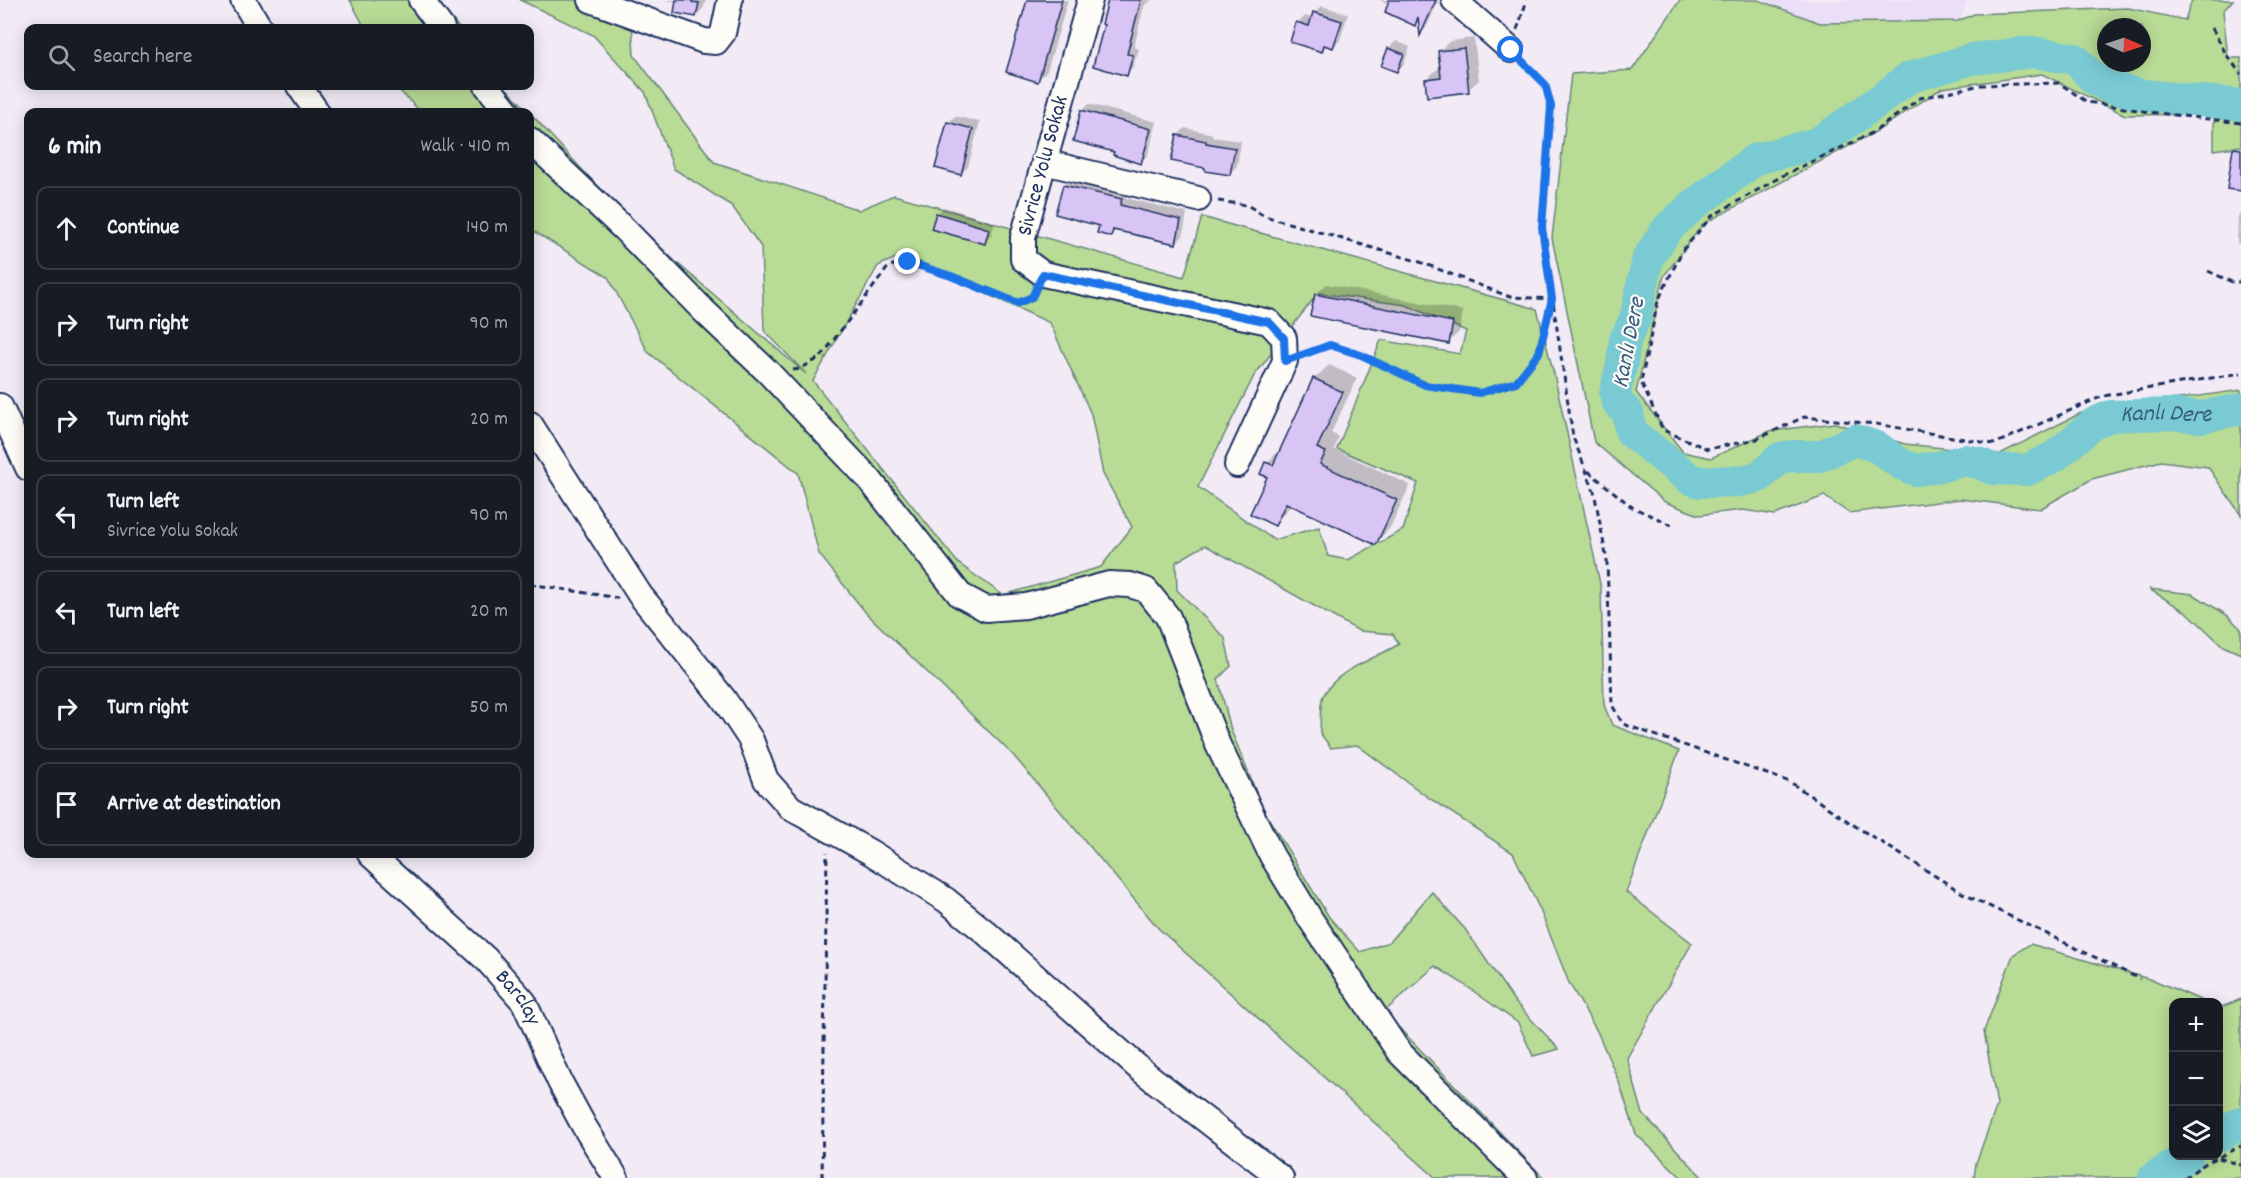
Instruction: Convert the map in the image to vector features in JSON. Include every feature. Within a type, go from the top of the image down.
[{"type":"street","points":[[243,0],[258,24]]},
{"type":"street","points":[[421,0],[439,24]]},
{"type":"street","points":[[591,0],[704,41],[716,42],[723,33],[730,0]]},
{"type":"street","name":"Sivrice Yolu Sokak","points":[[1043,274],[1023,259],[1023,237],[1090,0]]},
{"type":"street","points":[[1454,0],[1511,50]]},
{"type":"street","points":[[302,90],[314,108]]},
{"type":"street","points":[[490,90],[504,108]]},
{"type":"street","points":[[534,144],[624,228],[704,311],[767,371],[869,479],[960,595],[986,609],[1026,606],[1109,584],[1130,585],[1146,590],[1168,617],[1218,745],[1272,856],[1311,920],[1399,1052],[1525,1178]]},
{"type":"street","points":[[1044,162],[1198,199]]},
{"type":"street","points":[[1043,274],[1269,322],[1284,338],[1285,361],[1236,465]]},
{"type":"street","points":[[0,406],[24,459]]},
{"type":"street","points":[[534,430],[640,594],[723,698],[751,740],[766,780],[791,808],[870,852],[946,900],[1141,1070],[1281,1178]]},
{"type":"street","name":"Barclay","points":[[374,858],[486,959],[524,1002],[560,1082],[616,1178]]},
{"type":"path","points":[[1527,0],[1511,50],[1545,84],[1551,106],[1542,227],[1573,436],[1594,491],[1607,561],[1612,705],[1623,724],[1790,782],[1964,894],[2140,979]]},
{"type":"path","points":[[2212,28],[2226,54],[2241,74]]},
{"type":"path","points":[[2241,123],[2087,102],[2059,83],[1981,85],[1920,98],[1874,132],[1784,175],[1712,216],[1682,251],[1658,301],[1641,382],[1663,430],[1708,449],[1757,439],[1804,417],[1876,424],[1994,444],[2103,396],[2241,373]]},
{"type":"path","points":[[1198,199],[1247,205],[1265,216],[1420,261],[1510,297],[1552,299]]},
{"type":"path","points":[[767,371],[800,369],[821,357],[889,266],[908,262],[951,276],[1018,303],[1032,297],[1043,274]]},
{"type":"path","points":[[2208,271],[2232,282],[2241,282]]},
{"type":"path","points":[[1285,361],[1330,345],[1361,355],[1425,385],[1480,393],[1516,382],[1539,353],[1552,299]]},
{"type":"path","points":[[1586,470],[1632,507],[1674,526]]},
{"type":"path","points":[[534,585],[613,598],[640,594]]},
{"type":"path","points":[[822,1178],[827,829]]},
{"type":"path","points":[[2223,1155],[2241,1146]]},
{"type":"path","points":[[2184,1178],[2214,1160]]},
{"type":"path","points":[[2223,1160],[2241,1165]]},
{"type":"shaded area","points":[[1758,0],[1968,0],[1960,21],[1820,23]]},
{"type":"green space","points":[[350,0],[437,0],[456,24],[363,24]]},
{"type":"green space","points":[[520,0],[578,0],[632,22],[634,55],[714,162],[859,210],[894,195],[1184,277],[1202,217],[1537,309],[1554,374],[1601,588],[1604,705],[1612,725],[1679,751],[1626,892],[1692,943],[1627,1058],[1643,1114],[1703,1178],[1682,1178],[1636,1134],[1619,1082],[1597,1031],[1569,983],[1541,912],[1513,853],[1429,798],[1357,745],[1331,748],[1320,733],[1322,700],[1330,686],[1347,671],[1399,644],[1393,634],[1359,631],[1205,545],[1176,562],[1177,590],[1225,638],[1231,666],[1218,679],[1231,730],[1264,811],[1329,917],[1360,952],[1389,942],[1432,892],[1465,929],[1515,1002],[1559,1049],[1533,1056],[1518,1023],[1435,966],[1384,1012],[1544,1178],[1436,1178],[1159,929],[1013,755],[866,613],[819,554],[798,473],[648,352],[608,277],[534,231],[534,117],[589,177],[676,262],[806,374],[764,330],[761,247],[732,206],[674,169],[645,92],[593,35]],"holes":[[[902,255],[1050,323],[1091,414],[1103,474],[1132,527],[1101,567],[1003,595],[958,563],[813,381],[878,266]],[[1318,293],[1406,305],[1466,331],[1460,354],[1381,340],[1337,449],[1418,483],[1403,530],[1348,560],[1328,556],[1319,527],[1274,540],[1198,487],[1254,376]]]},
{"type":"green space","points":[[1680,0],[1758,0],[1820,23],[1958,21],[1974,14],[2128,8],[2185,20],[2192,0],[2233,0],[2223,11],[2228,58],[2241,58],[2241,146],[2214,150],[2214,114],[2125,115],[2042,74],[1942,88],[1877,131],[1703,224],[1664,276],[1636,392],[1683,452],[1711,458],[1770,431],[1835,423],[1905,444],[2000,454],[2081,413],[2241,390],[2241,515],[2208,467],[2161,461],[2092,479],[2040,509],[1961,499],[1849,513],[1824,496],[1775,515],[1743,510],[1699,515],[1665,502],[1594,442],[1552,238],[1571,74],[1632,70]]},
{"type":"green space","points":[[399,90],[508,90],[525,108],[417,108]]},
{"type":"green space","points":[[2149,589],[2193,594],[2227,615],[2241,629],[2241,654],[2223,646],[2188,613]]},
{"type":"green space","points":[[2030,944],[2156,981],[2196,998],[2169,998],[2169,1160],[2223,1160],[2223,1006],[2241,999],[2241,1178],[1974,1178],[1976,1163],[1997,1105],[1984,1031],[2013,955]]},
{"type":"building","points":[[676,0],[692,0],[692,2],[699,3],[696,17],[674,13]]},
{"type":"building","points":[[1027,0],[1062,0],[1038,82],[1006,72]]},
{"type":"building","points":[[1108,0],[1141,0],[1127,54],[1133,55],[1127,76],[1093,66]]},
{"type":"building","points":[[1389,0],[1436,0],[1420,36],[1418,17],[1415,26],[1385,12]]},
{"type":"building","points":[[1313,12],[1342,21],[1333,48],[1324,45],[1322,52],[1290,42],[1296,22],[1309,26]]},
{"type":"building","points":[[1388,48],[1404,54],[1397,72],[1381,66]]},
{"type":"building","points":[[1464,48],[1469,92],[1427,97],[1425,79],[1441,77],[1438,51]]},
{"type":"building","points":[[1081,110],[1151,129],[1141,164],[1113,155],[1114,152],[1073,141]]},
{"type":"building","points":[[947,122],[973,129],[961,175],[935,168]]},
{"type":"building","points":[[1177,135],[1235,148],[1230,175],[1205,171],[1205,168],[1171,161]]},
{"type":"building","points":[[2233,148],[2241,149],[2241,191],[2227,189]]},
{"type":"building","points":[[1063,185],[1122,199],[1120,205],[1181,220],[1176,244],[1113,230],[1111,237],[1097,233],[1099,226],[1055,214]]},
{"type":"building","points":[[936,213],[989,229],[985,244],[931,229]]},
{"type":"building","points":[[1315,294],[1453,322],[1449,344],[1310,316]]},
{"type":"building","points":[[1313,378],[1343,392],[1317,448],[1326,452],[1320,464],[1397,500],[1376,545],[1286,503],[1275,526],[1250,514],[1267,477],[1260,474],[1265,462],[1273,465]]},
{"type":"waterway","name":"Kanlı Dere","points":[[2241,105],[2143,95],[2108,87],[2093,78],[2075,59],[2033,52],[1972,59],[1908,78],[1818,143],[1756,159],[1696,203],[1668,228],[1648,258],[1635,319],[1625,340],[1615,393],[1618,403],[1628,413],[1631,432],[1690,479],[1700,482],[1741,481],[1759,477],[1780,458],[1820,456],[1855,440],[1877,447],[1901,464],[1915,470],[1965,460],[1992,469],[2027,470],[2054,457],[2093,424],[2110,416],[2169,414],[2202,417],[2241,409]]},
{"type":"waterway","name":"Kanlı Dere","points":[[2223,1133],[2241,1122]]},
{"type":"waterway","name":"Kanlı Dere","points":[[2154,1178],[2182,1160]]},
{"type":"route","points":[[908,262],[951,276],[1018,303],[1032,297],[1043,274],[1269,322],[1284,338],[1285,361],[1330,345],[1361,355],[1425,385],[1480,393],[1516,382],[1539,353],[1552,299],[1542,227],[1551,106],[1545,84],[1511,50]]}]
